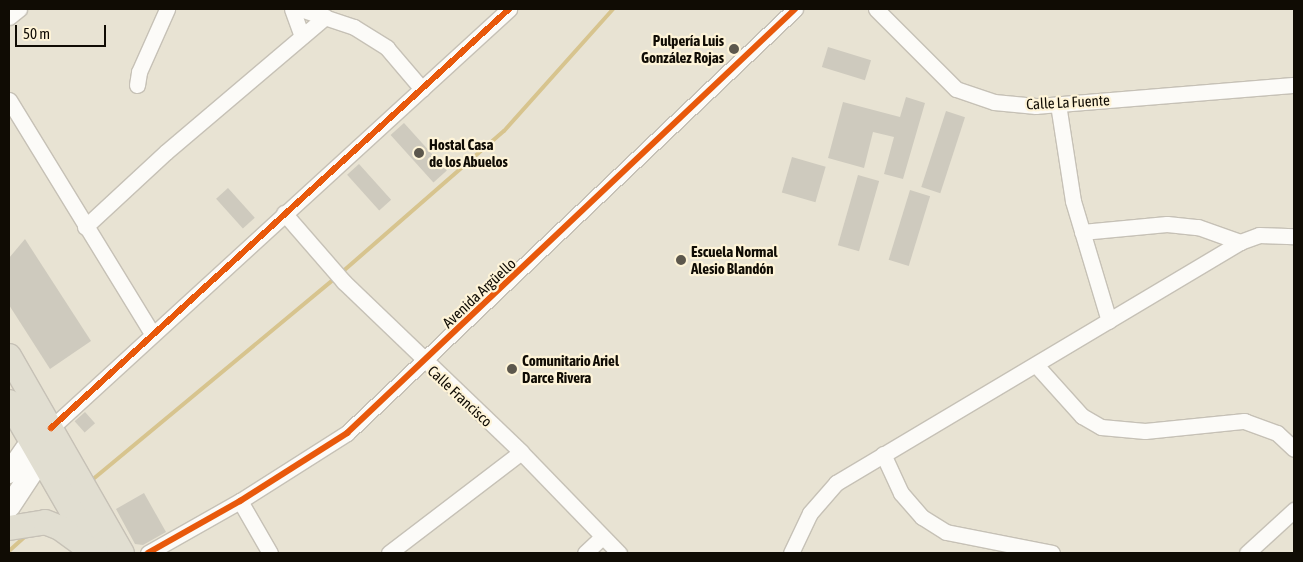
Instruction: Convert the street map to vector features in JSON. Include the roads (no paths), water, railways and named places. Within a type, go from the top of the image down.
[{"type":"main road","points":[[9,356],[51,428],[88,498],[122,553]]},
{"type":"main road","points":[[9,402],[95,553]]},
{"type":"main road","points":[[9,506],[36,450],[51,428]]},
{"type":"main road","points":[[9,472],[36,450]]},
{"type":"main road","points":[[9,528],[46,522],[60,528],[95,553]]},
{"type":"street","points":[[9,17],[19,9]]},
{"type":"street","points":[[137,84],[139,72],[168,9]]},
{"type":"street","points":[[292,9],[302,36]]},
{"type":"street","points":[[300,9],[354,27],[387,48],[422,89]]},
{"type":"street","points":[[51,428],[152,333],[509,9]]},
{"type":"street","name":"Avenida Argüello","points":[[148,553],[240,501],[347,433],[795,9]]},
{"type":"street","name":"Calle La Fuente","points":[[876,9],[956,89],[994,102],[1036,106],[1294,85]]},
{"type":"street","points":[[85,227],[325,17]]},
{"type":"street","points":[[9,100],[85,227],[152,333]]},
{"type":"street","points":[[1058,104],[1073,201],[1109,321]]},
{"type":"street","name":"Calle Francisco","points":[[284,213],[344,282],[424,362],[521,452],[619,553]]},
{"type":"street","points":[[1082,232],[1167,224],[1198,227],[1240,242]]},
{"type":"street","points":[[791,553],[810,513],[836,483],[1240,242],[1259,235],[1294,236]]},
{"type":"street","points":[[1036,365],[1082,416],[1101,427],[1146,431],[1244,421],[1277,433],[1294,449]]},
{"type":"street","points":[[390,553],[521,452]]},
{"type":"street","points":[[883,454],[901,493],[922,517],[946,532],[1052,553]]},
{"type":"street","points":[[240,501],[270,553]]},
{"type":"street","points":[[1247,553],[1294,510]]},
{"type":"street","points":[[585,553],[602,537]]},
{"type":"waterway","points":[[341,273],[504,131],[613,9]]},
{"type":"waterway","points":[[92,480],[335,278]]},
{"type":"waterway","points":[[9,551],[28,534]]},
{"type":"place","name":"Pulpería Luis González Rojas","points":[[734,49]]},
{"type":"place","name":"Hostal Casa de los Abuelos","points":[[419,153]]},
{"type":"place","name":"Escuela Normal Alesio Blandón","points":[[681,260]]},
{"type":"place","name":"Comunitario Ariel Darce Rivera","points":[[512,369]]}]
